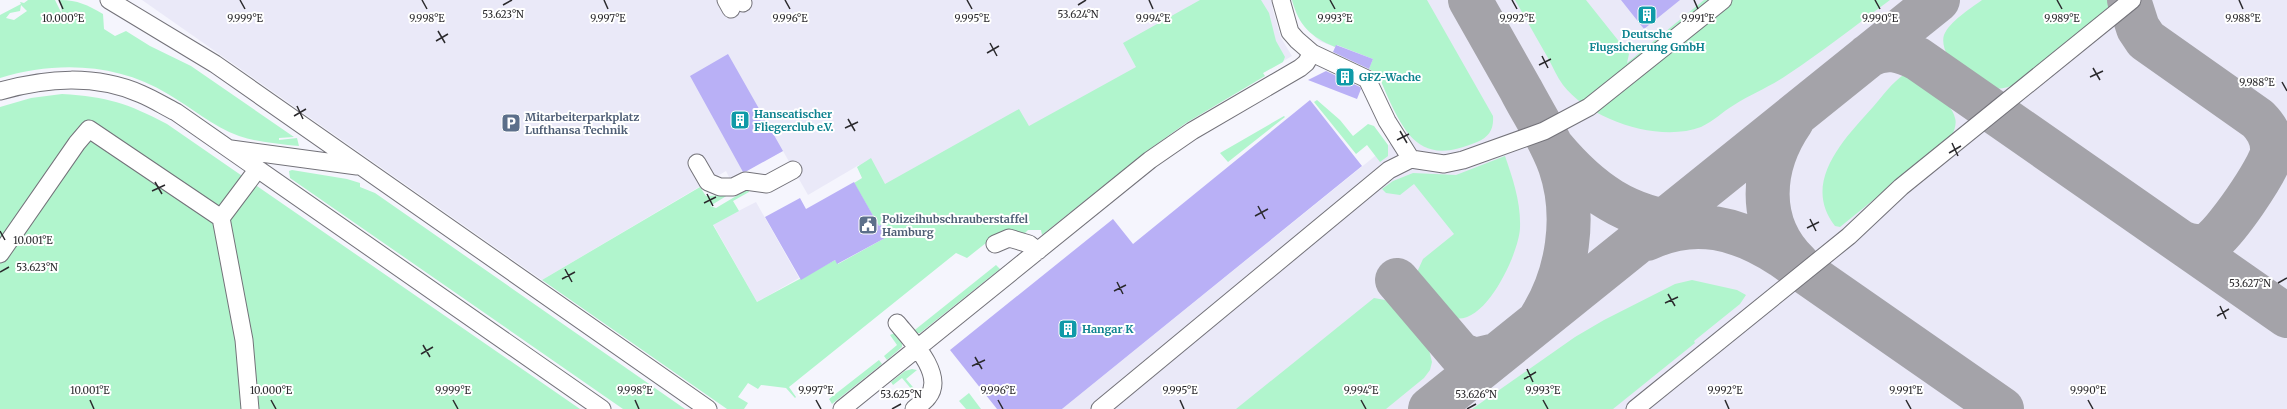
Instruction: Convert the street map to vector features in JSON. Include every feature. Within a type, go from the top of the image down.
[{"type":"lane","points":[[112,0],[215,64],[708,409]]},
{"type":"lane","points":[[1281,0],[1290,32],[1312,53],[1367,79],[1387,121],[1411,159]]},
{"type":"lane","points":[[1100,409],[1389,170],[1411,159],[1444,164],[1463,160],[1544,131],[1588,107],[1723,0]]},
{"type":"lane","points":[[1635,409],[1849,236],[1901,187],[2132,0]]},
{"type":"lane","points":[[842,409],[1150,160],[1198,127],[1300,68],[1306,63],[1312,53]]},
{"type":"lane","points":[[0,91],[28,83],[60,80],[89,80],[114,84],[141,94],[176,112],[257,170],[602,409]]},
{"type":"lane","points":[[0,254],[76,143],[89,129],[221,218],[244,340],[250,409]]},
{"type":"lane","points":[[227,148],[361,167]]},
{"type":"lane","points":[[697,163],[708,182],[720,187],[733,187],[745,181],[767,184],[793,170]]},
{"type":"lane","points":[[221,218],[257,170]]},
{"type":"lane","points":[[995,244],[1009,238],[1029,244],[1038,251]]},
{"type":"lane","points":[[897,322],[930,368],[933,378],[933,388],[929,397],[914,409]]},
{"type":"shaded area","points":[[142,0],[2287,0],[2287,409],[1062,409],[1406,131],[1393,109],[1380,79],[1374,71],[1369,69],[1373,59],[1337,45],[1335,47],[1319,41],[1301,22],[1292,1],[1272,7],[1281,38],[1292,56],[1263,73],[898,235],[859,165],[808,195],[783,151],[730,179],[726,171],[542,280]]},
{"type":"shaded area","points":[[756,202],[799,278],[757,302],[713,224]]},
{"type":"green space","points":[[28,0],[55,0],[62,14],[60,0],[77,2],[92,8],[103,14],[104,29],[115,36],[126,31],[150,46],[191,66],[294,137],[279,138],[279,140],[297,138],[299,146],[276,144],[239,136],[220,127],[177,99],[148,84],[128,76],[107,71],[64,67],[43,69],[0,78],[0,15],[21,4],[20,2],[24,3]],"holes":[[[21,5],[27,11],[14,20],[6,18],[10,13],[20,11]]]},
{"type":"green space","points":[[1200,0],[1261,0],[1269,13],[1276,41],[1285,57],[1283,62],[1263,73],[1265,76],[1186,123],[1147,151],[1042,235],[1041,230],[1028,230],[1024,234],[991,239],[967,258],[956,253],[789,387],[796,397],[795,398],[786,388],[761,385],[758,389],[748,383],[738,397],[748,403],[744,409],[727,409],[542,280],[700,187],[706,196],[728,195],[710,206],[716,208],[748,189],[749,192],[733,201],[739,211],[713,225],[757,302],[835,260],[838,264],[885,238],[884,236],[891,232],[885,223],[879,226],[854,183],[862,178],[857,167],[871,158],[885,184],[1019,109],[1029,126],[1136,67],[1123,43]]},
{"type":"green space","points":[[1292,0],[1427,0],[1493,116],[1492,129],[1488,135],[1477,142],[1443,151],[1430,149],[1419,144],[1401,124],[1380,79],[1369,69],[1373,59],[1337,45],[1335,47],[1313,35],[1302,24]]},
{"type":"green space","points":[[1515,0],[1586,0],[1629,54],[1627,63],[1704,0],[1890,0],[1826,48],[1781,79],[1747,97],[1706,125],[1684,131],[1666,132],[1646,130],[1607,118],[1590,109],[1575,98],[1559,79]]},
{"type":"green space","points":[[1982,0],[2113,0],[2109,7],[2016,84],[1998,89],[1988,86],[1962,68],[1948,56],[1944,46],[1944,35],[1951,25]]},
{"type":"green space","points":[[1905,74],[1919,81],[1942,98],[1948,105],[1956,120],[1952,136],[1840,227],[1835,226],[1826,210],[1823,194],[1824,178],[1830,162],[1850,133],[1892,85]]},
{"type":"green space","points":[[62,94],[92,97],[117,102],[167,124],[580,409],[0,409],[0,107],[31,98]]},
{"type":"green space","points":[[1317,100],[1340,120],[1353,136],[1368,124],[1374,126],[1388,145],[1388,156],[1380,162],[1367,145],[1356,154],[1314,102]]},
{"type":"green space","points":[[1284,116],[1285,117],[1228,162],[1220,153]]},
{"type":"green space","points":[[1505,156],[1516,191],[1520,219],[1518,240],[1513,255],[1506,272],[1486,303],[1474,314],[1461,318],[1449,316],[1418,278],[1418,270],[1423,259],[1454,234],[1414,184],[1400,195],[1386,193],[1382,189],[1393,181],[1413,173],[1456,175]]},
{"type":"green space","points":[[292,170],[347,179],[360,183],[360,187],[375,193],[685,409],[623,409],[290,178],[289,171]]},
{"type":"green space","points":[[996,265],[1000,269],[920,333],[911,333]]},
{"type":"green space","points":[[1692,280],[1737,290],[1746,295],[1740,304],[1694,341],[1695,343],[1613,409],[1472,409],[1575,337],[1604,320],[1675,284]]},
{"type":"green space","points":[[1374,298],[1385,300],[1394,306],[1428,346],[1432,362],[1430,370],[1424,378],[1386,409],[1236,409]]},
{"type":"green space","points":[[895,333],[902,339],[902,347],[887,360],[884,356],[897,345],[890,335]]},
{"type":"green space","points":[[879,360],[882,364],[832,404],[829,399]]},
{"type":"green space","points":[[912,369],[917,370],[906,379],[918,393],[929,385],[918,397],[902,378],[893,385],[891,382],[905,371]]},
{"type":"green space","points":[[969,393],[981,409],[966,409],[959,401]]},
{"type":"building","name":"Deutsche Flugsicherung GmbH","points":[[1621,0],[1680,0],[1644,29]]},
{"type":"building","points":[[1336,45],[1373,59],[1369,69],[1333,52]]},
{"type":"building","name":"Hanseatischer Fliegerclub e.V.","points":[[728,54],[783,151],[743,172],[690,76]]},
{"type":"building","points":[[1326,71],[1360,87],[1361,89],[1357,99],[1308,80]]},
{"type":"building","points":[[1310,100],[1362,166],[1062,409],[997,409],[950,350],[1113,219],[1133,244]]},
{"type":"building","points":[[854,182],[879,226],[881,225],[885,238],[837,264],[835,260],[801,280],[765,217],[800,198],[806,209]]},
{"type":"taxiway","points":[[1470,0],[1547,137],[1560,166],[1565,185],[1569,225],[1567,245],[1557,284],[1550,302],[1540,319]]},
{"type":"taxiway","points":[[1430,409],[1938,0]]},
{"type":"taxiway","points":[[2129,0],[2138,28],[2146,40],[2258,119],[2267,130],[2272,142],[2270,160],[2264,172],[2245,201],[2215,239],[2208,244],[2201,246],[2187,245],[2181,242]]},
{"type":"taxiway","points":[[1868,56],[1881,51],[1893,50],[1906,53],[1918,59],[2287,316]]},
{"type":"taxiway","points":[[1792,121],[1782,138],[1774,157],[1769,175],[1768,194],[1769,213],[1775,231],[1784,248],[1798,264]]},
{"type":"taxiway","points":[[1553,148],[1581,178],[1611,200],[1645,216],[1685,224]]},
{"type":"taxiway","points":[[1647,239],[1665,232],[1682,228],[1699,227],[1716,228],[1750,238],[1782,256],[2002,409]]},
{"type":"taxiway","points":[[1397,280],[1460,354],[1475,360],[1496,355]]},
{"type":"place","name":"Deutsche Flugsicherung GmbH","points":[[1647,15]]},
{"type":"place","name":"GFZ-Wache","points":[[1345,77]]},
{"type":"place","name":"Hanseatischer Fliegerclub e.V.","points":[[740,120]]},
{"type":"place","name":"Mitarbeiterparkplatz Lufthansa Technik","points":[[511,123]]},
{"type":"place","name":"Polizeihubschrauberstaffel Hamburg","points":[[868,225]]},
{"type":"place","name":"Hangar K","points":[[1068,329]]}]
